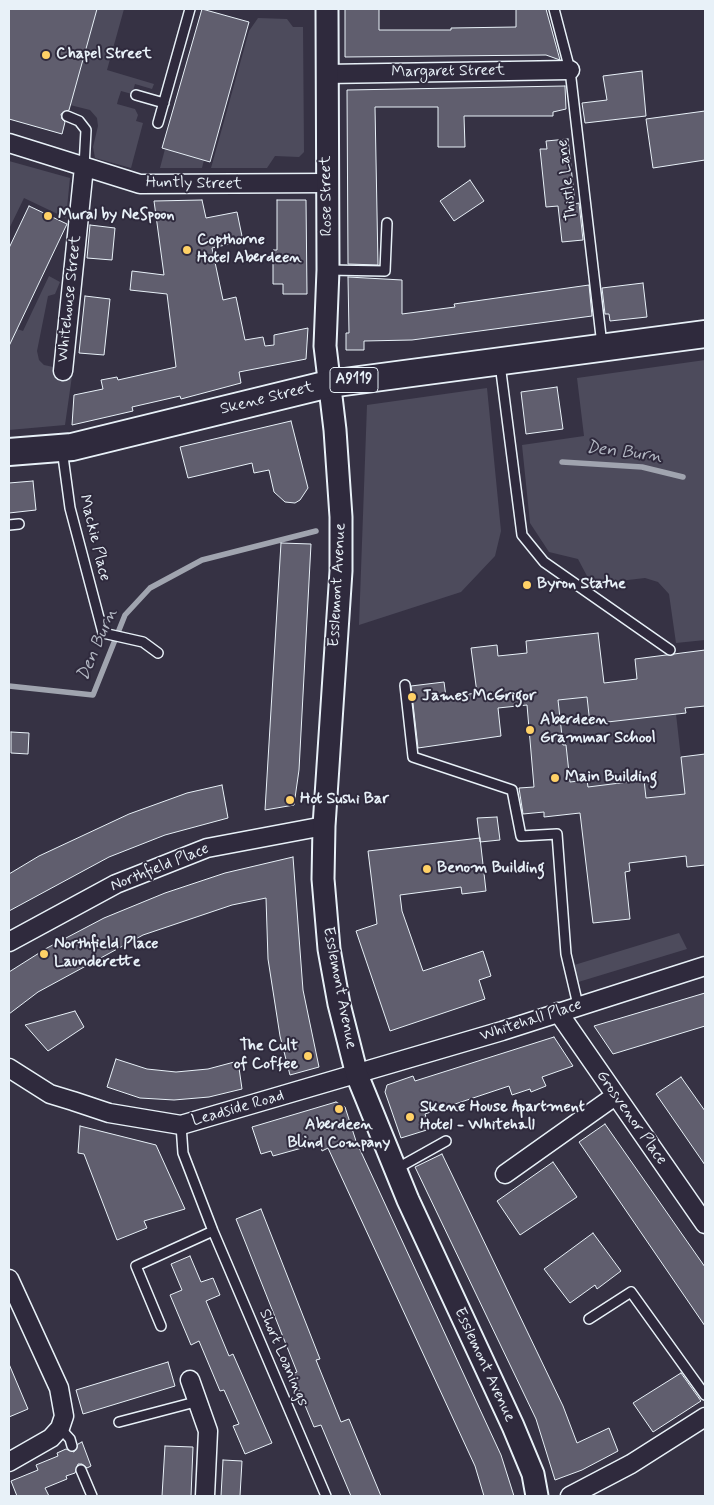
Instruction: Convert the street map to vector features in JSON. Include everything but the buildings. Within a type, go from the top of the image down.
[{"type":"main road","name":"Skene Street","points":[[9,452],[62,449],[329,384],[705,334]]},
{"type":"street","name":"Rose Street","points":[[326,9],[328,270],[325,346],[329,384]]},
{"type":"street","name":"Margaret Street","points":[[326,74],[570,70]]},
{"type":"street","name":"Huntly Street","points":[[9,143],[140,184],[326,183]]},
{"type":"street","name":"Whitehouse Street","points":[[63,371],[84,167]]},
{"type":"street","name":"Esslemont Avenue","points":[[329,384],[341,517],[341,571],[324,826],[323,879],[329,949],[339,1004],[357,1075],[395,1170],[513,1426],[533,1474],[537,1496]]},
{"type":"street","name":"Northfield Place","points":[[9,942],[116,884],[207,848],[324,826]]},
{"type":"street","name":"Whitehall Place","points":[[357,1075],[705,966]]},
{"type":"street","name":"Grosvenor Place","points":[[558,1012],[705,1224]]},
{"type":"street","name":"Leadside Road","points":[[9,1068],[50,1094],[73,1102],[109,1113],[181,1125],[357,1075]]},
{"type":"street","points":[[505,1174],[615,1096]]},
{"type":"street","points":[[9,1279],[59,1388],[64,1416],[60,1428],[39,1447],[9,1462]]},
{"type":"street","points":[[190,1380],[208,1431],[205,1496]]},
{"type":"street","points":[[570,1496],[631,1464],[705,1417]]},
{"type":"lane","points":[[158,123],[190,9]]},
{"type":"lane","name":"Thistle Lane","points":[[554,9],[570,70],[603,348]]},
{"type":"lane","points":[[136,95],[164,103]]},
{"type":"lane","points":[[67,116],[79,121],[86,130],[84,167]]},
{"type":"lane","points":[[328,270],[386,271],[386,223]]},
{"type":"lane","points":[[500,361],[522,535],[544,562],[670,650]]},
{"type":"lane","name":"Mackie Place","points":[[62,449],[70,508],[103,633],[122,639],[143,642],[158,653]]},
{"type":"lane","points":[[9,525],[19,524]]},
{"type":"lane","points":[[405,685],[413,757],[512,790],[521,836],[556,834],[566,954],[578,1005]]},
{"type":"lane","name":"Short Loanings","points":[[181,1125],[183,1153],[213,1231],[326,1496]]},
{"type":"lane","points":[[395,1170],[446,1141]]},
{"type":"lane","points":[[161,1326],[136,1266],[213,1231]]},
{"type":"lane","points":[[589,1319],[631,1292],[705,1395]]},
{"type":"lane","points":[[119,1422],[199,1401]]},
{"type":"lane","points":[[60,1428],[70,1439],[72,1446]]},
{"type":"lane","points":[[81,1470],[92,1496]]},
{"type":"shaded area","points":[[97,9],[124,9],[107,70],[154,84],[152,89],[135,84],[132,94],[121,91],[118,100],[117,104],[135,109],[138,115],[136,121],[143,123],[131,168],[95,158],[93,147],[98,126],[97,118],[90,110],[70,105]]},
{"type":"shaded area","points":[[258,18],[287,19],[293,27],[303,27],[304,152],[299,157],[275,156],[267,168],[211,168],[249,31]]},
{"type":"shaded area","points":[[165,149],[204,160],[202,168],[160,168]]},
{"type":"shaded area","points":[[9,161],[70,178],[66,218],[24,198],[9,229]]},
{"type":"shaded area","points":[[49,276],[60,282],[55,294],[48,296],[37,351],[39,360],[44,365],[58,368],[58,375],[72,376],[65,425],[9,430],[9,346],[17,329],[23,331]]},
{"type":"shaded area","points":[[705,360],[705,640],[676,643],[669,594],[658,582],[645,578],[602,583],[587,576],[578,559],[549,552],[530,523],[522,445],[584,436],[577,378]]},
{"type":"shaded area","points":[[487,388],[501,531],[495,556],[461,592],[359,625],[367,405]]},
{"type":"shaded area","points":[[587,697],[590,724],[676,714],[685,794],[646,798],[644,780],[588,791],[587,780],[570,782],[566,745],[563,745],[558,700]]},
{"type":"shaded area","points":[[679,933],[687,949],[575,983],[571,966]]},
{"type":"waterway","name":"Den Burn","points":[[562,462],[642,467],[683,477]]},
{"type":"waterway","name":"Den Burn","points":[[9,686],[93,695],[125,615],[150,588],[202,560],[316,531]]},
{"type":"place","name":"Chapel Street","points":[[46,55]]},
{"type":"place","name":"Mural by NeSpoon","points":[[48,216]]},
{"type":"place","name":"Copthorne Hotel Aberdeen","points":[[187,250]]},
{"type":"place","name":"Byron Statue","points":[[527,585]]},
{"type":"place","name":"James McGrigor","points":[[412,697]]},
{"type":"place","name":"Aberdeen Grammar School","points":[[530,730]]},
{"type":"place","name":"Main Building","points":[[555,778]]},
{"type":"place","name":"Hot Sushi Bar","points":[[290,800]]},
{"type":"place","name":"Benom Building","points":[[427,869]]},
{"type":"place","name":"Northfield Place Launderette","points":[[44,954]]},
{"type":"place","name":"The Cult of Coffee","points":[[308,1056]]},
{"type":"place","name":"Aberdeen Blind Company","points":[[339,1109]]},
{"type":"place","name":"Skene House Apartment Hotel - Whitehall","points":[[410,1117]]}]
